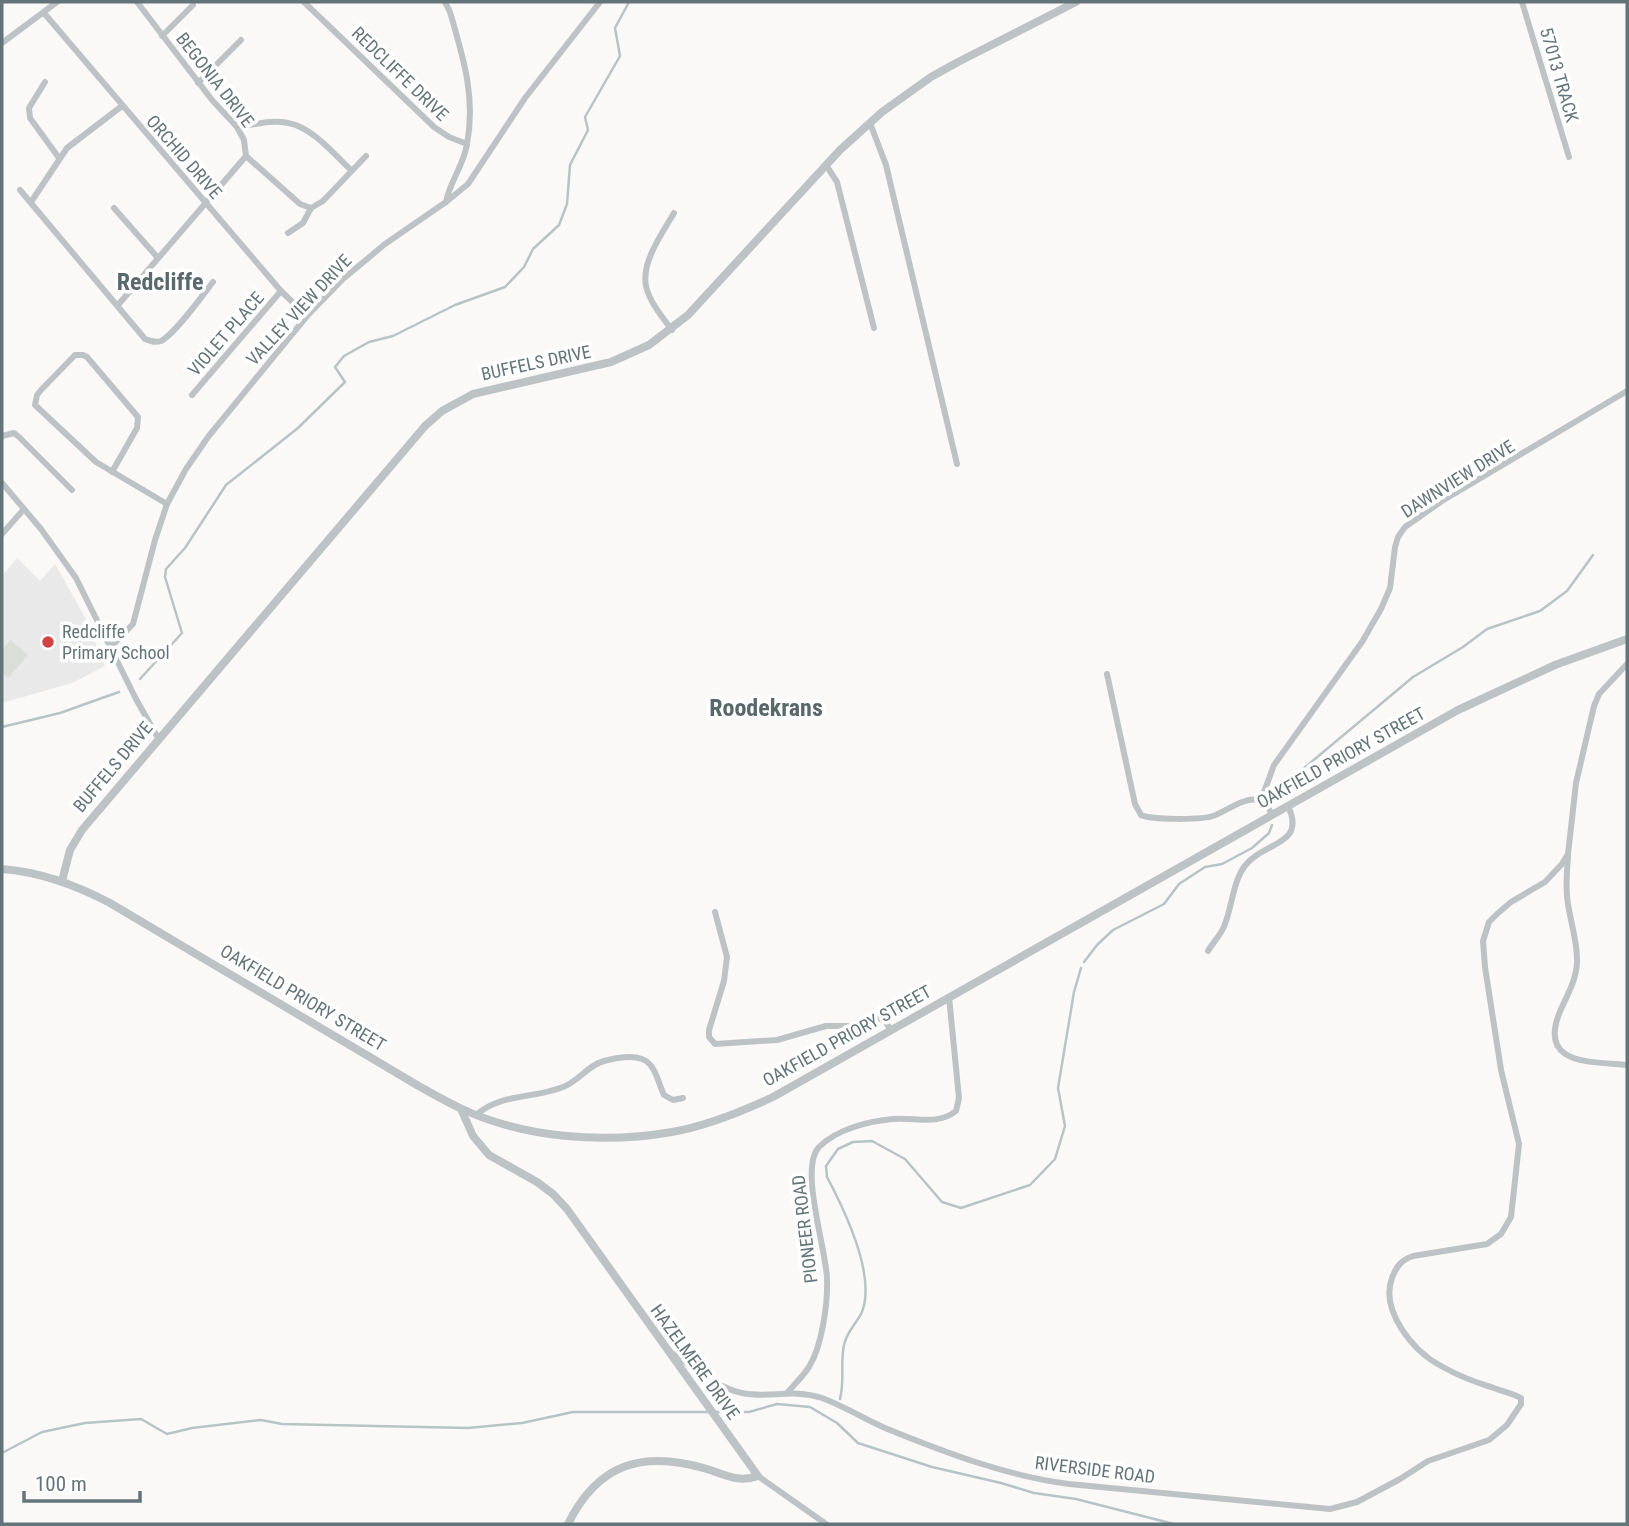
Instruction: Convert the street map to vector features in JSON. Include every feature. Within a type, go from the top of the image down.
[{"type":"street","points":[[2,43],[57,2]]},
{"type":"street","name":"BEGONIA DRIVE","points":[[118,305],[246,156],[244,140],[237,127],[198,83],[137,2]]},
{"type":"street","name":"REDCLIFFE DRIVE","points":[[304,2],[434,127],[467,144]]},
{"type":"street","points":[[445,2],[470,85],[471,122],[464,161],[446,202]]},
{"type":"street","name":"VALLEY VIEW DRIVE","points":[[110,648],[133,624],[167,504],[186,469],[208,438],[307,316],[359,264],[446,202],[476,174],[525,98],[600,2]]},
{"type":"street","name":"BUFFELS DRIVE","points":[[62,881],[75,840],[158,738],[425,426],[442,411],[487,389],[611,362],[649,345],[671,330],[723,278],[826,165],[870,122],[931,78],[1076,2]]},
{"type":"street","name":"57013 TRACK","points":[[1522,2],[1569,157]]},
{"type":"street","points":[[162,36],[193,5]]},
{"type":"street","name":"ORCHID DRIVE","points":[[44,13],[205,204],[281,291],[307,316]]},
{"type":"street","points":[[198,83],[241,40]]},
{"type":"street","points":[[45,82],[29,108],[30,118],[60,158]]},
{"type":"street","points":[[31,202],[74,142],[122,106]]},
{"type":"street","points":[[237,127],[276,122],[297,125],[351,170]]},
{"type":"street","points":[[870,122],[886,165],[957,464]]},
{"type":"street","points":[[246,156],[300,204],[310,208]]},
{"type":"street","points":[[288,233],[303,223],[310,208],[323,201],[366,156]]},
{"type":"street","points":[[826,165],[837,182],[874,328]]},
{"type":"street","points":[[20,190],[145,339],[160,341],[169,334],[213,282]]},
{"type":"street","points":[[114,208],[158,258]]},
{"type":"street","points":[[671,330],[645,282],[649,262],[674,213]]},
{"type":"street","name":"VIOLET PLACE","points":[[192,395],[281,291]]},
{"type":"street","points":[[112,472],[137,428],[138,417],[87,357],[75,355],[37,395],[35,405],[88,457],[112,472],[167,504]]},
{"type":"street","name":"DAWNVIEW DRIVE","points":[[1265,801],[1267,780],[1274,765],[1362,642],[1381,609],[1390,588],[1395,547],[1405,527],[1442,501],[1627,391]]},
{"type":"street","points":[[2,436],[8,433],[19,437],[72,490]]},
{"type":"street","points":[[2,483],[53,544],[76,578],[158,738]]},
{"type":"street","points":[[2,534],[24,509]]},
{"type":"street","name":"OAKFIELD PRIORY STREET","points":[[2,869],[62,881],[110,903],[417,1085],[476,1115],[530,1130],[564,1135],[634,1137],[673,1132],[722,1118],[773,1097],[1458,710],[1565,661],[1627,639]]},
{"type":"street","points":[[1627,664],[1599,694],[1576,782],[1568,854],[1567,903],[1577,963],[1572,986],[1555,1024],[1556,1041],[1570,1059],[1627,1065]]},
{"type":"street","points":[[1107,674],[1135,804],[1141,815],[1157,818],[1210,817],[1250,798],[1265,801],[1272,815]]},
{"type":"street","points":[[1208,951],[1224,926],[1243,868],[1294,828],[1288,806]]},
{"type":"street","name":"RIVERSIDE ROAD","points":[[665,1349],[727,1388],[754,1394],[788,1392],[823,1398],[937,1449],[1040,1480],[1330,1509],[1357,1502],[1428,1461],[1489,1440],[1507,1425],[1522,1400],[1520,1396],[1472,1381],[1429,1358],[1394,1318],[1389,1296],[1390,1285],[1394,1271],[1404,1260],[1413,1256],[1488,1244],[1501,1234],[1511,1217],[1519,1144],[1501,1070],[1483,941],[1489,922],[1511,902],[1545,881],[1568,854]]},
{"type":"street","points":[[715,912],[727,957],[724,981],[709,1030],[711,1041],[715,1044],[777,1040],[826,1026],[850,1026],[875,1016],[880,1017],[891,1030]]},
{"type":"street","name":"PIONEER ROAD","points":[[788,1392],[815,1355],[827,1291],[825,1253],[811,1182],[814,1155],[822,1145],[855,1127],[894,1119],[933,1121],[956,1111],[959,1098],[948,997]]},
{"type":"street","points":[[476,1115],[489,1105],[502,1100],[531,1096],[566,1086],[595,1065],[607,1060],[635,1057],[648,1062],[653,1068],[664,1095],[673,1100],[683,1098]]},
{"type":"street","name":"HAZELMERE DRIVE","points":[[461,1109],[473,1136],[489,1155],[537,1182],[567,1209],[758,1476]]},
{"type":"street","points":[[568,1524],[583,1497],[601,1479],[640,1462],[687,1464],[740,1480],[758,1476],[825,1524]]},
{"type":"shaded area","name":"Redcliffe Primary School","points":[[17,558],[40,581],[55,564],[85,617],[105,666],[72,683],[2,703],[2,576]]},
{"type":"shaded area","points":[[10,640],[28,655],[8,678],[2,673],[2,650]]},
{"type":"waterway","points":[[140,679],[182,633],[165,577],[166,569],[185,548],[226,485],[298,428],[345,382],[335,367],[344,356],[369,342],[393,336],[455,305],[505,287],[524,267],[533,249],[559,225],[567,204],[570,165],[588,130],[585,117],[620,56],[615,28],[629,2]]},
{"type":"waterway","points":[[1278,795],[1279,789],[1413,677],[1487,629],[1540,611],[1567,591],[1593,555]]},
{"type":"waterway","points":[[2,727],[60,713],[119,692]]},
{"type":"waterway","points":[[1084,962],[1113,930],[1164,904],[1179,884],[1205,867],[1222,864],[1252,848],[1269,833],[1272,825]]},
{"type":"waterway","points":[[840,1399],[844,1345],[862,1312],[865,1280],[856,1243],[827,1177],[826,1166],[838,1149],[853,1142],[872,1141],[905,1159],[942,1202],[961,1208],[1030,1185],[1055,1159],[1065,1126],[1058,1088],[1074,992],[1081,968]]},
{"type":"waterway","points":[[715,1412],[749,1412],[777,1404],[810,1407],[837,1423],[858,1443],[932,1467],[1174,1524]]},
{"type":"waterway","points":[[2,1453],[42,1432],[85,1423],[141,1419],[167,1434],[192,1428],[261,1420],[282,1424],[468,1428],[522,1423],[573,1412],[709,1412]]},
{"type":"place","name":"Redcliffe Primary School","points":[[48,642]]},
{"type":"district","name":"Redcliffe","points":[[160,282]]},
{"type":"district","name":"Roodekrans","points":[[766,708]]}]
